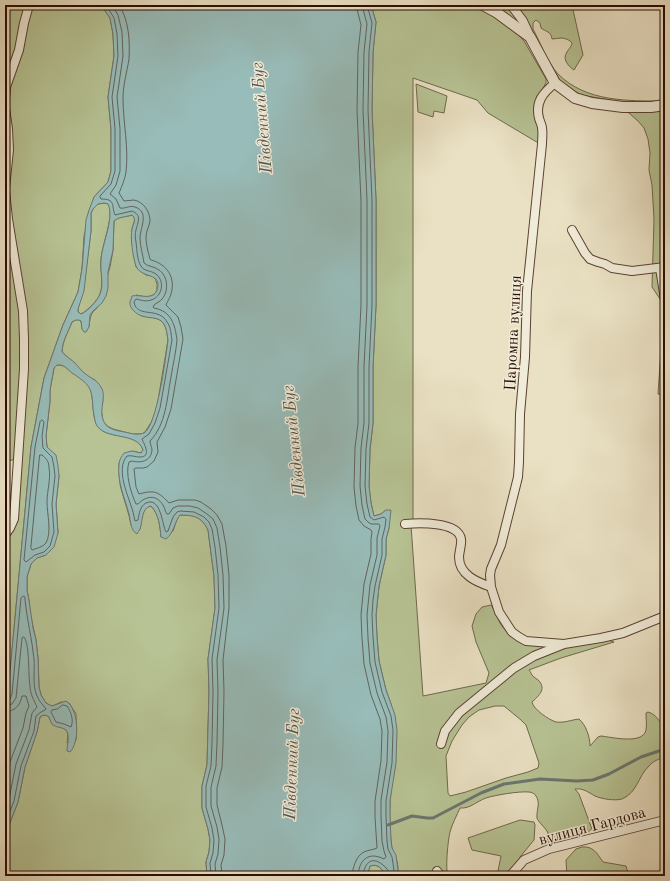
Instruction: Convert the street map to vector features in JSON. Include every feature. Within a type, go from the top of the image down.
[{"type":"street","points":[[5,100],[6,87],[19,50],[24,23],[30,5]]},
{"type":"street","points":[[483,5],[496,12],[530,37]]},
{"type":"street","points":[[511,5],[523,21],[555,83],[575,98],[592,103],[623,106],[665,105]]},
{"type":"street","name":"Паромна вулиця","points":[[555,83],[544,93],[540,99],[539,105],[539,117],[543,129],[527,291],[518,477],[500,545],[491,569],[490,587],[499,612],[512,632],[526,641],[564,644]]},
{"type":"street","points":[[5,108],[9,140],[5,189],[8,219],[23,310],[24,369],[14,519],[5,535]]},
{"type":"street","points":[[572,230],[590,259],[612,268],[632,271],[662,268],[665,300]]},
{"type":"street","points":[[405,524],[422,523],[444,526],[450,527],[457,532],[461,539],[459,564],[462,570],[472,579],[490,587]]},
{"type":"street","points":[[441,744],[445,731],[458,713],[514,668],[534,656],[564,644],[623,633],[665,616]]},
{"type":"street","name":"вулиця Гардова","points":[[510,876],[524,860],[549,849],[665,820]]},
{"type":"green space","points":[[5,5],[101,5],[110,18],[113,34],[114,56],[108,97],[111,129],[111,171],[108,182],[94,197],[84,236],[82,269],[78,292],[63,325],[44,378],[31,447],[8,693],[5,706],[5,537],[15,459],[9,461],[5,460]]},
{"type":"green space","points":[[371,5],[476,5],[514,30],[524,41],[546,79],[546,83],[540,93],[540,144],[488,113],[477,100],[413,78],[413,520],[411,525],[423,696],[486,683],[489,673],[476,642],[472,626],[476,614],[482,607],[491,605],[506,631],[516,640],[524,644],[608,640],[614,642],[561,658],[529,670],[542,685],[540,694],[532,702],[533,705],[546,717],[556,722],[579,719],[584,724],[587,731],[590,746],[598,737],[601,736],[633,739],[644,735],[646,730],[646,713],[648,712],[656,716],[665,726],[665,757],[656,760],[645,770],[635,788],[627,796],[619,800],[608,799],[595,796],[583,790],[575,789],[579,794],[592,829],[583,835],[561,841],[547,842],[548,833],[537,818],[537,799],[535,795],[530,792],[486,798],[467,807],[460,808],[449,836],[447,861],[448,876],[396,876],[398,866],[392,848],[390,832],[391,704],[379,661],[376,615],[379,586],[386,555],[386,539],[389,528],[386,510],[381,514],[374,516],[369,486],[370,449],[373,423],[373,367],[376,305],[376,200],[372,110],[373,52],[376,22]],"holes":[[[495,706],[504,706],[526,725],[539,763],[538,768],[450,796],[448,793],[446,756],[452,741],[462,725],[469,717],[479,710]]]},
{"type":"green space","points":[[487,5],[572,5],[583,55],[574,70],[565,60],[572,43],[563,38],[552,39],[549,33],[541,28],[540,23],[536,20],[533,23],[533,29],[544,52],[558,74],[581,90],[594,95],[622,100],[665,101],[626,103],[581,95],[561,82],[532,33]]},
{"type":"green space","points":[[416,84],[447,96],[444,113],[434,111],[433,117],[418,112]]},
{"type":"green space","points":[[620,110],[665,110],[665,395],[658,394],[664,305],[652,287],[654,219],[652,185],[649,170],[650,153],[648,139],[644,128],[638,121],[629,113]]},
{"type":"green space","points":[[98,204],[109,204],[110,216],[101,259],[101,290],[95,302],[81,314],[78,312],[78,309],[85,277],[91,231],[91,213]]},
{"type":"green space","points":[[132,215],[135,219],[132,229],[136,267],[146,275],[155,278],[157,284],[155,294],[146,297],[136,295],[142,316],[161,321],[166,328],[168,340],[157,407],[152,421],[142,434],[132,434],[107,426],[103,421],[101,409],[103,400],[95,380],[87,376],[62,352],[64,341],[72,322],[79,320],[82,324],[82,329],[89,327],[92,314],[97,308],[110,267],[113,250],[114,221],[120,217]]},
{"type":"green space","points":[[57,365],[64,366],[82,379],[90,388],[94,418],[99,428],[108,433],[136,441],[143,450],[141,453],[132,451],[119,463],[120,485],[131,525],[140,529],[145,509],[151,506],[154,509],[160,524],[161,537],[173,531],[179,515],[189,515],[200,519],[208,530],[214,576],[215,608],[208,659],[209,691],[207,765],[202,786],[202,808],[210,840],[206,862],[207,876],[5,876],[5,849],[9,825],[18,802],[25,767],[37,732],[40,717],[44,715],[47,716],[52,724],[65,729],[68,734],[67,743],[76,740],[76,714],[69,703],[61,702],[52,706],[46,703],[41,695],[39,687],[36,640],[27,590],[27,577],[31,564],[37,558],[46,555],[58,533],[56,504],[59,476],[47,447],[46,436],[50,390],[54,368]]},
{"type":"green space","points":[[520,820],[534,822],[534,840],[520,857],[517,875],[519,876],[497,876],[501,856],[472,850],[468,838]]},
{"type":"green space","points":[[582,847],[592,849],[597,853],[603,862],[626,866],[629,876],[567,876],[566,860],[576,849]]},
{"type":"green space","points":[[374,865],[380,868],[387,876],[367,876],[370,866]]},
{"type":"water","name":"Південний Буг","points":[[101,5],[371,5],[376,22],[373,52],[372,110],[376,200],[376,305],[373,367],[373,423],[370,449],[369,486],[374,516],[381,514],[386,510],[391,510],[386,539],[386,555],[379,586],[376,615],[379,661],[386,690],[395,715],[397,730],[396,763],[390,801],[391,840],[392,848],[396,855],[398,870],[396,876],[387,876],[378,866],[373,865],[370,866],[367,876],[207,876],[206,862],[210,840],[202,808],[202,786],[207,765],[209,691],[208,659],[215,608],[214,576],[208,530],[203,522],[197,518],[180,515],[169,537],[166,539],[161,537],[160,525],[154,509],[151,506],[145,509],[140,529],[137,534],[133,530],[120,484],[119,463],[124,453],[132,451],[141,453],[143,450],[140,444],[134,440],[106,433],[100,429],[95,422],[92,396],[89,387],[62,365],[57,365],[54,368],[50,390],[46,436],[47,447],[56,455],[58,466],[59,476],[56,504],[58,533],[54,547],[46,555],[37,558],[31,564],[27,577],[27,590],[36,640],[39,687],[41,695],[46,703],[52,706],[66,701],[70,705],[76,718],[77,734],[73,747],[70,752],[67,751],[68,737],[66,730],[53,725],[47,716],[44,715],[40,717],[37,732],[25,767],[18,802],[9,825],[5,849],[5,706],[8,693],[31,447],[44,378],[63,325],[78,292],[82,269],[86,220],[94,197],[108,182],[111,171],[111,129],[108,97],[114,56],[113,34],[110,18]],"holes":[[[98,204],[108,204],[110,217],[102,255],[101,290],[95,302],[81,314],[78,312],[78,309],[84,291],[91,231],[91,213]],[[132,215],[134,220],[131,233],[136,266],[142,273],[157,280],[158,284],[157,290],[153,295],[132,296],[130,304],[133,310],[140,315],[162,321],[166,328],[168,340],[160,390],[153,418],[149,428],[144,433],[138,434],[117,430],[106,425],[102,415],[103,391],[101,387],[62,352],[64,341],[72,322],[76,320],[81,321],[82,329],[86,332],[89,327],[90,315],[102,303],[106,296],[108,288],[108,272],[113,250],[114,221]]]},
{"type":"waterway","points":[[388,825],[412,816],[433,818],[481,793],[504,784],[540,779],[577,781],[593,780],[609,774],[641,757],[665,749]]}]
